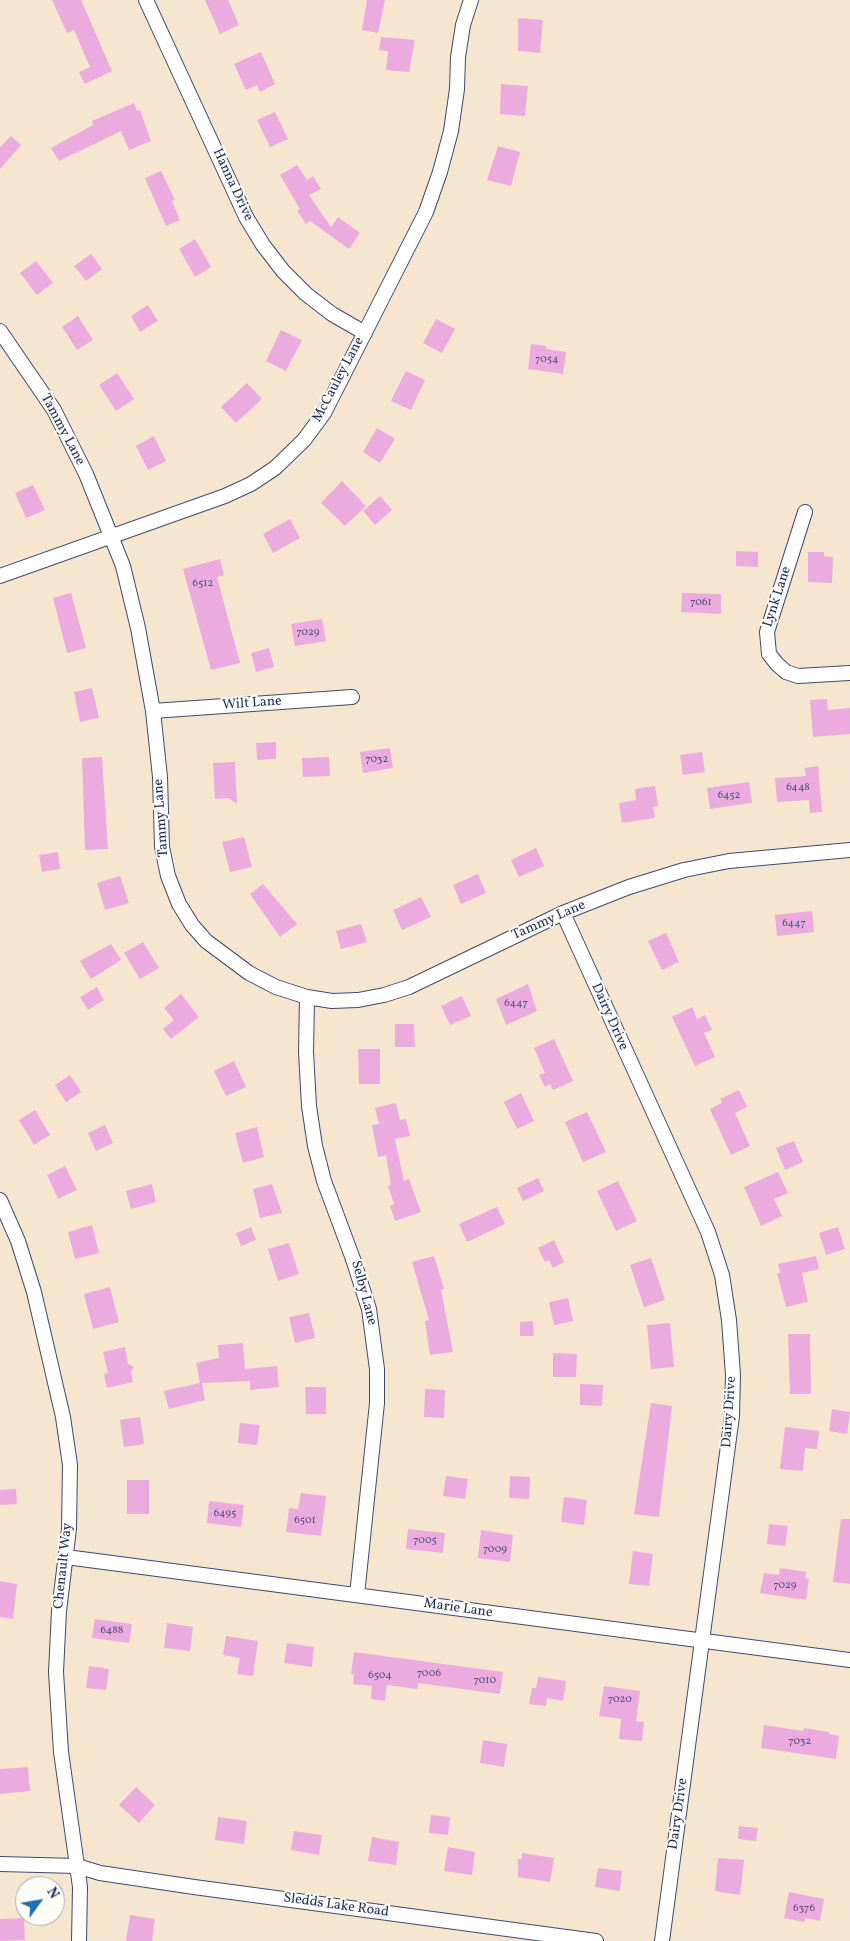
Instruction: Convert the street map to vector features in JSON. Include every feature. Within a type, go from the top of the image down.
[{"type":"street","name":"Hanna Drive","points":[[146,0],[246,217],[263,245],[283,271],[306,294],[332,314],[365,333]]},
{"type":"street","name":"McCauley Lane","points":[[0,576],[113,538],[225,496],[251,484],[275,468],[304,440],[324,413],[426,212],[440,172],[451,131],[464,24],[471,0]]},
{"type":"street","name":"Tammy Lane","points":[[0,331],[54,410],[86,474],[113,538],[138,628],[153,711],[160,778],[162,847],[168,876],[179,904],[202,935],[229,960],[249,973],[276,986],[307,997],[332,1001],[358,1000],[384,995],[409,987],[562,913],[629,887],[684,870],[729,861],[850,850]]},
{"type":"street","name":"Lynk Lane","points":[[806,512],[766,632],[768,648],[776,664],[786,672],[798,676],[850,673]]},
{"type":"street","name":"Wilt Lane","points":[[153,711],[352,697]]},
{"type":"street","name":"Dairy Drive","points":[[562,913],[685,1177],[708,1232],[722,1275],[729,1320],[733,1375],[732,1416],[662,1941]]},
{"type":"street","name":"Selby Lane","points":[[307,997],[306,1052],[309,1106],[315,1146],[324,1181],[354,1259],[369,1309],[377,1360],[377,1403],[357,1595]]},
{"type":"street","name":"Chenault Way","points":[[0,1200],[18,1241],[34,1292],[63,1417],[71,1484],[66,1556],[59,1611],[56,1672],[57,1707],[80,1887],[79,1941]]},
{"type":"street","name":"Marie Lane","points":[[66,1556],[702,1642],[850,1660]]},
{"type":"street","name":"Sledds Lake Road","points":[[0,1864],[77,1866],[100,1873],[194,1887],[596,1941]]},
{"type":"building","points":[[52,0],[81,0],[112,71],[85,84],[79,72],[90,67],[74,30],[67,33]]},
{"type":"building","points":[[205,0],[228,0],[239,25],[220,34]]},
{"type":"building","points":[[367,0],[385,0],[378,33],[362,30]]},
{"type":"building","points":[[518,18],[543,20],[540,53],[518,51]]},
{"type":"building","points":[[381,37],[415,40],[409,72],[386,70],[388,51],[379,50]]},
{"type":"building","points":[[261,52],[275,84],[260,92],[257,85],[246,90],[234,64]]},
{"type":"building","points":[[501,84],[528,86],[525,116],[500,114]]},
{"type":"building","points":[[134,103],[137,111],[140,110],[151,141],[129,150],[121,131],[59,161],[51,148],[93,125],[92,121]]},
{"type":"building","points":[[275,112],[288,139],[270,147],[257,120]]},
{"type":"building","points":[[11,136],[21,145],[0,169],[0,147]]},
{"type":"building","points":[[498,146],[520,152],[511,186],[487,180]]},
{"type":"building","points":[[297,165],[307,180],[313,176],[321,189],[309,195],[331,227],[338,217],[360,233],[349,249],[310,221],[306,224],[297,211],[300,209],[280,175]]},
{"type":"building","points":[[161,171],[175,200],[172,201],[180,220],[166,226],[145,178]]},
{"type":"building","points":[[195,239],[211,267],[195,277],[179,249]]},
{"type":"building","points":[[91,254],[102,269],[86,281],[74,266]]},
{"type":"building","points":[[36,261],[53,283],[37,295],[20,273]]},
{"type":"building","points":[[148,305],[158,321],[140,332],[131,316]]},
{"type":"building","points":[[78,316],[93,340],[77,350],[62,327]]},
{"type":"building","points":[[436,319],[455,329],[442,353],[423,343]]},
{"type":"building","points":[[281,330],[302,340],[286,371],[266,361]]},
{"type":"building","points":[[531,344],[546,346],[546,349],[566,352],[563,374],[528,369]]},
{"type":"building","points":[[406,371],[425,380],[411,410],[391,401]]},
{"type":"building","points":[[117,373],[134,399],[116,411],[99,385]]},
{"type":"building","points":[[247,383],[262,399],[236,423],[221,407]]},
{"type":"building","points":[[377,428],[395,439],[380,463],[363,452]]},
{"type":"building","points":[[154,436],[166,461],[148,470],[136,446]]},
{"type":"building","points":[[342,481],[366,506],[345,526],[321,503]]},
{"type":"building","points":[[33,485],[45,510],[26,518],[15,493]]},
{"type":"building","points":[[380,496],[392,510],[375,525],[363,511]]},
{"type":"building","points":[[290,519],[300,538],[273,553],[263,534]]},
{"type":"building","points":[[736,551],[758,552],[758,567],[736,566]]},
{"type":"building","points":[[808,552],[824,552],[824,556],[833,557],[832,583],[808,582]]},
{"type":"building","points":[[220,559],[224,575],[217,577],[240,663],[211,670],[183,569]]},
{"type":"building","points":[[71,593],[86,648],[67,653],[53,598]]},
{"type":"building","points":[[682,593],[721,594],[721,614],[681,612]]},
{"type":"building","points":[[322,619],[326,641],[295,646],[291,624]]},
{"type":"building","points":[[269,648],[274,667],[256,672],[251,653]]},
{"type":"building","points":[[92,688],[99,718],[80,722],[74,692]]},
{"type":"building","points":[[827,699],[828,710],[850,708],[850,734],[813,737],[810,700]]},
{"type":"building","points":[[276,742],[276,759],[257,760],[256,743]]},
{"type":"building","points":[[390,748],[393,768],[363,773],[360,752]]},
{"type":"building","points":[[702,752],[705,772],[683,775],[680,755]]},
{"type":"building","points":[[102,757],[108,849],[85,850],[82,758]]},
{"type":"building","points":[[329,757],[330,776],[303,777],[302,758]]},
{"type":"building","points":[[235,762],[237,804],[229,798],[215,799],[213,763]]},
{"type":"building","points":[[818,766],[822,812],[810,813],[809,800],[777,802],[775,778],[806,776],[805,768]]},
{"type":"building","points":[[749,782],[752,803],[710,809],[707,788]]},
{"type":"building","points":[[655,786],[658,806],[653,807],[655,818],[622,823],[619,803],[636,800],[635,789]]},
{"type":"building","points":[[244,837],[252,867],[230,872],[222,842]]},
{"type":"building","points":[[536,848],[544,866],[519,877],[511,860]]},
{"type":"building","points":[[58,852],[60,869],[42,872],[39,855]]},
{"type":"building","points":[[478,874],[486,893],[461,904],[453,885]]},
{"type":"building","points":[[120,876],[129,903],[105,910],[97,883]]},
{"type":"building","points":[[263,884],[297,924],[280,937],[250,894]]},
{"type":"building","points":[[421,897],[431,917],[402,930],[393,910]]},
{"type":"building","points":[[812,911],[814,932],[777,936],[775,915]]},
{"type":"building","points":[[361,924],[367,942],[341,949],[336,931]]},
{"type":"building","points":[[666,933],[679,962],[662,970],[648,941]]},
{"type":"building","points":[[143,942],[159,968],[140,979],[124,953]]},
{"type":"building","points":[[111,944],[121,960],[91,979],[80,961]]},
{"type":"building","points":[[528,984],[537,1011],[506,1025],[496,999]]},
{"type":"building","points":[[97,987],[104,1000],[88,1010],[80,997]]},
{"type":"building","points":[[181,994],[199,1017],[171,1039],[163,1029],[174,1020],[164,1008]]},
{"type":"building","points":[[462,996],[471,1016],[450,1025],[441,1006]]},
{"type":"building","points":[[692,1007],[697,1019],[705,1015],[712,1030],[704,1033],[715,1057],[695,1066],[672,1017]]},
{"type":"building","points":[[395,1024],[414,1024],[415,1047],[395,1047]]},
{"type":"building","points":[[554,1039],[573,1081],[553,1090],[550,1084],[545,1087],[539,1075],[545,1073],[534,1048]]},
{"type":"building","points":[[358,1049],[380,1049],[380,1084],[359,1084]]},
{"type":"building","points":[[234,1061],[246,1087],[226,1096],[214,1071]]},
{"type":"building","points":[[70,1075],[81,1092],[66,1102],[55,1085]]},
{"type":"building","points":[[739,1090],[747,1107],[735,1113],[750,1146],[731,1155],[710,1109],[722,1103],[720,1099]]},
{"type":"building","points":[[521,1093],[534,1121],[517,1129],[504,1102]]},
{"type":"building","points":[[396,1103],[400,1120],[406,1119],[410,1136],[395,1139],[404,1181],[409,1179],[421,1212],[395,1221],[390,1206],[394,1204],[388,1186],[391,1185],[386,1155],[378,1157],[372,1125],[379,1124],[375,1108]]},
{"type":"building","points":[[35,1110],[50,1135],[34,1145],[19,1120]]},
{"type":"building","points":[[587,1112],[606,1152],[583,1162],[565,1122]]},
{"type":"building","points":[[105,1125],[113,1143],[96,1151],[88,1133]]},
{"type":"building","points":[[257,1127],[264,1157],[243,1163],[235,1133]]},
{"type":"building","points":[[794,1141],[803,1162],[785,1170],[776,1148]]},
{"type":"building","points":[[65,1166],[77,1190],[58,1199],[47,1175]]},
{"type":"building","points":[[778,1172],[788,1193],[774,1199],[782,1216],[761,1226],[744,1187]]},
{"type":"building","points":[[538,1178],[544,1191],[523,1201],[517,1188]]},
{"type":"building","points":[[618,1181],[637,1221],[616,1231],[597,1191]]},
{"type":"building","points":[[152,1184],[156,1202],[131,1209],[126,1191]]},
{"type":"building","points":[[272,1184],[282,1213],[260,1218],[253,1189]]},
{"type":"building","points":[[497,1207],[505,1224],[467,1242],[459,1224]]},
{"type":"building","points":[[92,1225],[99,1253],[75,1259],[68,1232]]},
{"type":"building","points":[[251,1227],[256,1240],[241,1246],[236,1233]]},
{"type":"building","points":[[838,1227],[845,1249],[826,1255],[819,1233]]},
{"type":"building","points":[[554,1240],[564,1262],[553,1268],[549,1260],[545,1262],[538,1248]]},
{"type":"building","points":[[289,1243],[299,1274],[278,1281],[268,1249]]},
{"type":"building","points":[[434,1256],[444,1289],[441,1290],[453,1352],[430,1355],[425,1321],[429,1320],[412,1262]]},
{"type":"building","points":[[816,1256],[819,1269],[802,1273],[808,1302],[786,1307],[777,1273],[780,1273],[778,1264]]},
{"type":"building","points":[[651,1258],[665,1300],[644,1307],[630,1265]]},
{"type":"building","points":[[110,1287],[119,1322],[93,1329],[84,1294]]},
{"type":"building","points":[[568,1298],[573,1321],[554,1325],[549,1302]]},
{"type":"building","points":[[309,1313],[315,1338],[295,1343],[289,1317]]},
{"type":"building","points":[[533,1321],[534,1336],[520,1336],[520,1322]]},
{"type":"building","points":[[670,1323],[674,1367],[651,1369],[647,1325]]},
{"type":"building","points":[[788,1334],[810,1334],[811,1394],[790,1394]]},
{"type":"building","points":[[243,1343],[245,1369],[277,1366],[279,1387],[250,1390],[250,1381],[202,1383],[205,1400],[169,1409],[164,1391],[200,1383],[196,1363],[219,1358],[218,1345]]},
{"type":"building","points":[[125,1347],[128,1364],[134,1367],[131,1372],[133,1382],[107,1388],[104,1374],[108,1373],[103,1352]]},
{"type":"building","points":[[553,1353],[577,1354],[576,1377],[553,1377]]},
{"type":"building","points":[[580,1384],[603,1385],[602,1406],[580,1405]]},
{"type":"building","points":[[305,1387],[326,1387],[326,1414],[306,1414]]},
{"type":"building","points":[[425,1389],[445,1390],[444,1418],[424,1417]]},
{"type":"building","points":[[651,1403],[672,1406],[659,1517],[634,1514]]},
{"type":"building","points":[[832,1409],[850,1412],[847,1434],[829,1431]]},
{"type":"building","points":[[140,1417],[144,1444],[124,1447],[120,1420]]},
{"type":"building","points":[[240,1423],[260,1425],[257,1445],[238,1443]]},
{"type":"building","points":[[785,1427],[819,1431],[817,1449],[805,1448],[803,1471],[780,1469]]},
{"type":"building","points":[[446,1476],[468,1479],[465,1499],[443,1496]]},
{"type":"building","points":[[510,1476],[530,1477],[529,1499],[509,1498]]},
{"type":"building","points":[[127,1480],[149,1480],[149,1514],[127,1514]]},
{"type":"building","points":[[16,1489],[17,1504],[0,1505],[0,1490]]},
{"type":"building","points":[[301,1493],[326,1496],[321,1536],[286,1532],[289,1508],[298,1509]]},
{"type":"building","points":[[564,1497],[587,1500],[584,1525],[561,1522]]},
{"type":"building","points":[[209,1501],[244,1505],[241,1527],[207,1523]]},
{"type":"building","points":[[841,1519],[850,1519],[850,1584],[833,1582]]},
{"type":"building","points":[[769,1524],[788,1526],[785,1546],[767,1544]]},
{"type":"building","points":[[408,1529],[445,1533],[443,1553],[406,1549]]},
{"type":"building","points":[[481,1530],[513,1535],[510,1562],[478,1558]]},
{"type":"building","points":[[633,1551],[653,1554],[649,1586],[629,1584]]},
{"type":"building","points":[[780,1568],[806,1572],[805,1578],[809,1579],[806,1600],[760,1593],[764,1573],[779,1575]]},
{"type":"building","points":[[0,1581],[17,1584],[13,1619],[0,1617]]},
{"type":"building","points":[[95,1619],[132,1624],[129,1643],[92,1638]]},
{"type":"building","points":[[167,1623],[193,1627],[190,1651],[164,1648]]},
{"type":"building","points":[[226,1636],[258,1641],[253,1676],[237,1674],[240,1658],[223,1655]]},
{"type":"building","points":[[287,1643],[314,1647],[312,1667],[284,1663]]},
{"type":"building","points":[[354,1652],[503,1672],[500,1694],[418,1683],[417,1689],[387,1685],[385,1701],[371,1699],[372,1686],[353,1684],[354,1674],[351,1674]]},
{"type":"building","points":[[89,1666],[109,1669],[106,1690],[86,1688]]},
{"type":"building","points":[[538,1677],[566,1681],[563,1701],[547,1698],[546,1706],[529,1704],[532,1688],[536,1688]]},
{"type":"building","points":[[604,1686],[640,1691],[636,1721],[644,1722],[642,1741],[619,1739],[621,1719],[599,1716]]},
{"type":"building","points":[[764,1725],[803,1731],[804,1728],[829,1732],[829,1734],[839,1736],[836,1759],[761,1748]]},
{"type":"building","points":[[483,1740],[507,1744],[504,1767],[480,1763]]},
{"type":"building","points":[[28,1767],[30,1791],[0,1794],[0,1769]]},
{"type":"building","points":[[136,1787],[155,1805],[139,1823],[119,1805]]},
{"type":"building","points":[[431,1815],[450,1817],[448,1835],[429,1833]]},
{"type":"building","points":[[218,1817],[247,1821],[244,1844],[215,1840]]},
{"type":"building","points":[[739,1826],[758,1828],[756,1841],[738,1839]]},
{"type":"building","points":[[294,1831],[322,1835],[319,1855],[291,1850]]},
{"type":"building","points":[[372,1837],[399,1842],[396,1865],[368,1861]]},
{"type":"building","points":[[448,1847],[475,1852],[472,1875],[444,1871]]},
{"type":"building","points":[[522,1853],[554,1858],[550,1882],[518,1877],[518,1859],[522,1859]]},
{"type":"building","points":[[718,1858],[744,1860],[740,1895],[715,1891]]},
{"type":"building","points":[[598,1868],[622,1871],[620,1891],[595,1887]]},
{"type":"building","points":[[789,1892],[824,1899],[820,1921],[805,1918],[804,1922],[784,1918]]},
{"type":"building","points":[[130,1915],[155,1919],[152,1941],[126,1941]]},
{"type":"building","points":[[15,1918],[15,1926],[24,1926],[25,1940],[0,1941],[0,1919]]}]
